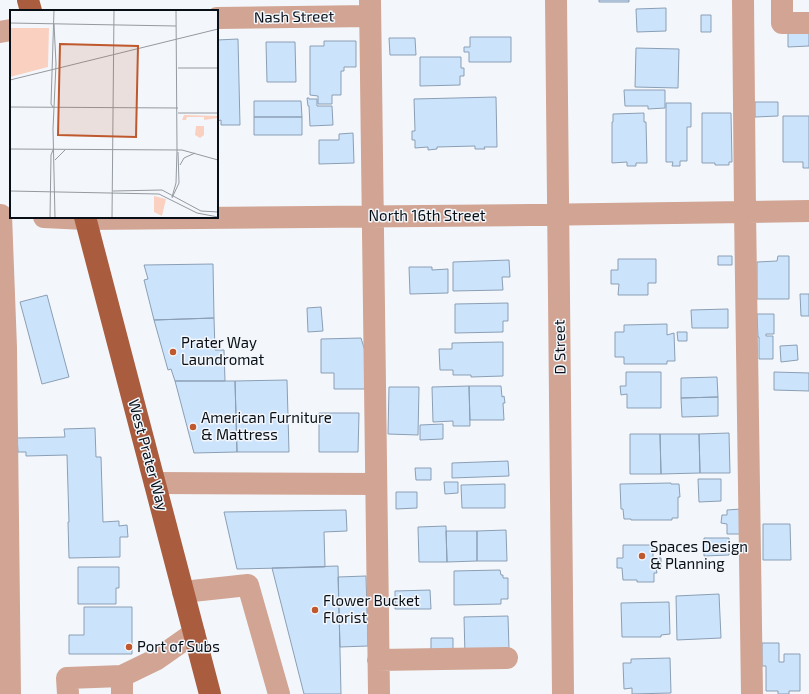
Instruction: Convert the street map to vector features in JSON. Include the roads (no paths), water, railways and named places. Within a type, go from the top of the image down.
[{"type":"main road","points":[[28,0],[31,10]]},
{"type":"main road","name":"West Prater Way","points":[[85,218],[210,694]]},
{"type":"street","name":"D Street","points":[[556,0],[563,694]]},
{"type":"street","points":[[743,0],[752,694]]},
{"type":"street","points":[[782,0],[782,23],[809,23]]},
{"type":"street","points":[[370,8],[379,694]]},
{"type":"street","name":"Nash Street","points":[[218,18],[370,8]]},
{"type":"street","points":[[0,32],[10,30]]},
{"type":"street","name":"North 16th Street","points":[[218,217],[809,211]]},
{"type":"street","points":[[4,215],[10,694]]},
{"type":"street","points":[[155,483],[376,484]]},
{"type":"street","points":[[183,592],[248,584],[279,694]]},
{"type":"street","points":[[68,694],[68,678],[122,685],[194,632]]},
{"type":"street","points":[[378,660],[507,658]]},
{"type":"place","name":"Prater Way Laundromat","points":[[173,352]]},
{"type":"place","name":"American Furniture & Mattress","points":[[193,427]]},
{"type":"place","name":"Spaces Design & Planning","points":[[642,556]]},
{"type":"place","name":"Flower Bucket Florist","points":[[315,610]]},
{"type":"place","name":"Port of Subs","points":[[129,647]]}]
